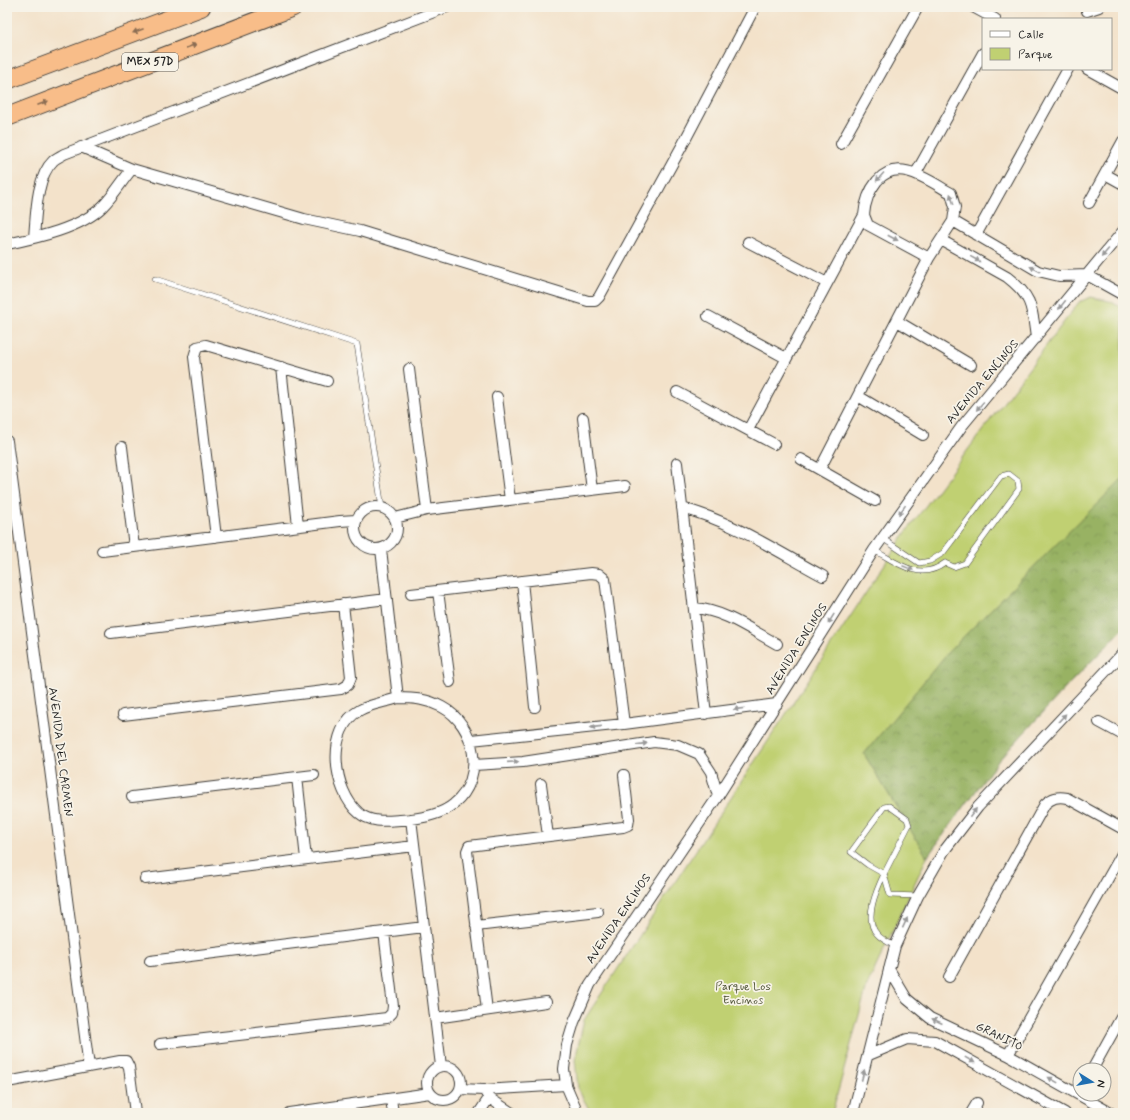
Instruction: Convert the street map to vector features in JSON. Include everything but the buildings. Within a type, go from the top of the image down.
[{"type":"highway","name":"MEX 57D","points":[[7,80],[201,7]]},
{"type":"highway","name":"MEX 57D","points":[[7,117],[293,7]]},
{"type":"street","points":[[34,238],[38,195],[46,170],[53,160],[81,147],[447,7]]},
{"type":"street","points":[[81,147],[132,169],[304,218],[360,231],[588,301],[595,301],[599,297],[683,144],[755,7]]},
{"type":"street","points":[[841,144],[918,7]]},
{"type":"street","points":[[973,7],[993,18]]},
{"type":"street","points":[[1087,11],[1099,7]]},
{"type":"street","points":[[916,174],[982,56]]},
{"type":"street","points":[[976,235],[1067,70]]},
{"type":"street","points":[[1089,70],[1123,89]]},
{"type":"street","points":[[1089,203],[1123,141]]},
{"type":"street","points":[[7,244],[34,238],[89,217],[103,206],[132,169]]},
{"type":"street","points":[[748,430],[864,215],[868,194],[885,172],[899,169],[916,174],[951,193],[955,207],[953,221],[929,258],[820,469]]},
{"type":"street","points":[[1105,174],[1123,184]]},
{"type":"street","points":[[864,215],[868,225],[929,258]]},
{"type":"street","points":[[953,221],[1038,271],[1049,275],[1087,275],[1123,295]]},
{"type":"street","name":"AVENIDA ENCINOS","points":[[578,1113],[566,1085],[564,1068],[567,1045],[574,1022],[590,985],[718,796],[882,538],[962,426],[1123,231]]},
{"type":"street","points":[[941,240],[1007,277],[1016,284],[1028,297],[1032,308],[1036,338]]},
{"type":"street","points":[[748,242],[827,283]]},
{"type":"street","points":[[708,316],[786,358]]},
{"type":"street","points":[[897,321],[971,365]]},
{"type":"street","points":[[216,537],[194,356],[197,347],[206,345],[327,381]]},
{"type":"street","points":[[281,367],[298,526]]},
{"type":"street","points":[[409,369],[427,510]]},
{"type":"street","points":[[677,392],[774,444]]},
{"type":"street","points":[[858,396],[923,434]]},
{"type":"street","points":[[497,397],[510,500]]},
{"type":"street","points":[[583,418],[592,490]]},
{"type":"street","name":"AVENIDA DEL CARMEN","points":[[7,441],[10,491],[89,1066]]},
{"type":"street","points":[[122,447],[134,547]]},
{"type":"street","points":[[802,459],[875,501]]},
{"type":"street","points":[[677,462],[706,714]]},
{"type":"street","points":[[395,518],[427,510],[625,486]]},
{"type":"street","points":[[371,508],[382,508],[395,518],[397,528],[395,537],[390,545],[381,549],[372,549],[363,546],[357,538],[355,530],[356,520],[362,512],[371,508]]},
{"type":"street","points":[[682,508],[704,514],[823,576]]},
{"type":"street","points":[[102,551],[356,520]]},
{"type":"street","points":[[381,549],[398,698]]},
{"type":"street","points":[[411,594],[591,573],[599,574],[605,579],[624,724]]},
{"type":"street","points":[[522,581],[534,707]]},
{"type":"street","points":[[438,591],[450,682]]},
{"type":"street","points":[[111,633],[387,599]]},
{"type":"street","points":[[123,715],[341,689],[348,685],[352,677],[343,604]]},
{"type":"street","points":[[694,608],[709,609],[777,644]]},
{"type":"street","points":[[853,1113],[869,1055],[895,946],[918,896],[944,852],[978,807],[1123,653]]},
{"type":"street","points":[[398,698],[422,699],[443,707],[460,721],[471,740],[474,765],[468,786],[455,804],[440,813],[411,819],[376,821],[363,816],[354,809],[340,787],[336,747],[343,726],[359,710],[398,698]]},
{"type":"street","points":[[471,740],[624,724],[777,704]]},
{"type":"street","points":[[1099,722],[1123,735]]},
{"type":"street","points":[[474,765],[523,762],[654,742],[678,745],[699,754],[711,772],[718,796]]},
{"type":"street","points":[[132,797],[314,775]]},
{"type":"street","points":[[486,1010],[466,856],[469,846],[623,827],[628,825],[629,819],[624,775]]},
{"type":"street","points":[[297,777],[306,859]]},
{"type":"street","points":[[541,784],[548,836]]},
{"type":"street","points":[[949,977],[1045,804],[1050,799],[1060,797],[1067,798],[1123,829]]},
{"type":"street","points":[[411,819],[441,1066]]},
{"type":"street","points":[[145,879],[414,846]]},
{"type":"street","points":[[1008,1055],[1123,852]]},
{"type":"street","points":[[476,926],[598,912]]},
{"type":"street","points":[[150,961],[424,927]]},
{"type":"street","points":[[160,1044],[387,1018],[392,1014],[393,1006],[384,932]]},
{"type":"street","name":"GRANITO","points":[[889,969],[907,999],[930,1018],[1008,1055],[1072,1089]]},
{"type":"street","points":[[435,1018],[546,1002]]},
{"type":"street","points":[[1096,1062],[1123,1014]]},
{"type":"street","points":[[869,1055],[907,1039],[936,1041],[1065,1113]]},
{"type":"street","points":[[7,1082],[89,1066],[120,1061],[126,1062],[129,1067],[134,1113]]},
{"type":"street","points":[[447,1066],[457,1072],[461,1083],[460,1089],[458,1094],[449,1100],[438,1100],[430,1093],[426,1084],[429,1074],[436,1067],[447,1066]]},
{"type":"street","points":[[460,1089],[487,1094],[566,1085]]},
{"type":"street","points":[[289,1113],[309,1112],[430,1093]]},
{"type":"street","points":[[479,1113],[487,1094]]},
{"type":"street","points":[[487,1094],[512,1113]]},
{"type":"street","points":[[391,1100],[393,1113]]},
{"type":"street","name":"GRANITO","points":[[1093,1102],[1111,1113]]},
{"type":"street","points":[[971,1113],[977,1103]]},
{"type":"lane","points":[[155,279],[357,344],[382,508]]},
{"type":"lane","points":[[882,538],[919,563],[930,561],[943,553],[1001,476],[1009,474],[1018,481],[1018,489],[965,563],[954,567],[945,563]]},
{"type":"lane","points":[[874,550],[916,571],[924,572],[936,570],[945,563]]},
{"type":"lane","points":[[943,553],[945,563]]},
{"type":"lane","points":[[895,946],[876,933],[870,915],[874,898],[884,874],[909,825],[907,819],[889,806],[884,807],[851,852],[868,865],[884,874],[890,895],[918,896]]},
{"type":"green space","name":"Parque Los Encinos","points":[[1091,297],[1109,301],[1123,308],[1123,629],[1069,684],[998,761],[927,857],[867,986],[832,1113],[591,1113],[578,1089],[575,1060],[584,1020],[906,532],[1079,302]]},
{"type":"green space","points":[[1123,478],[1123,629],[1069,684],[998,761],[927,857],[864,754],[949,651]]}]
